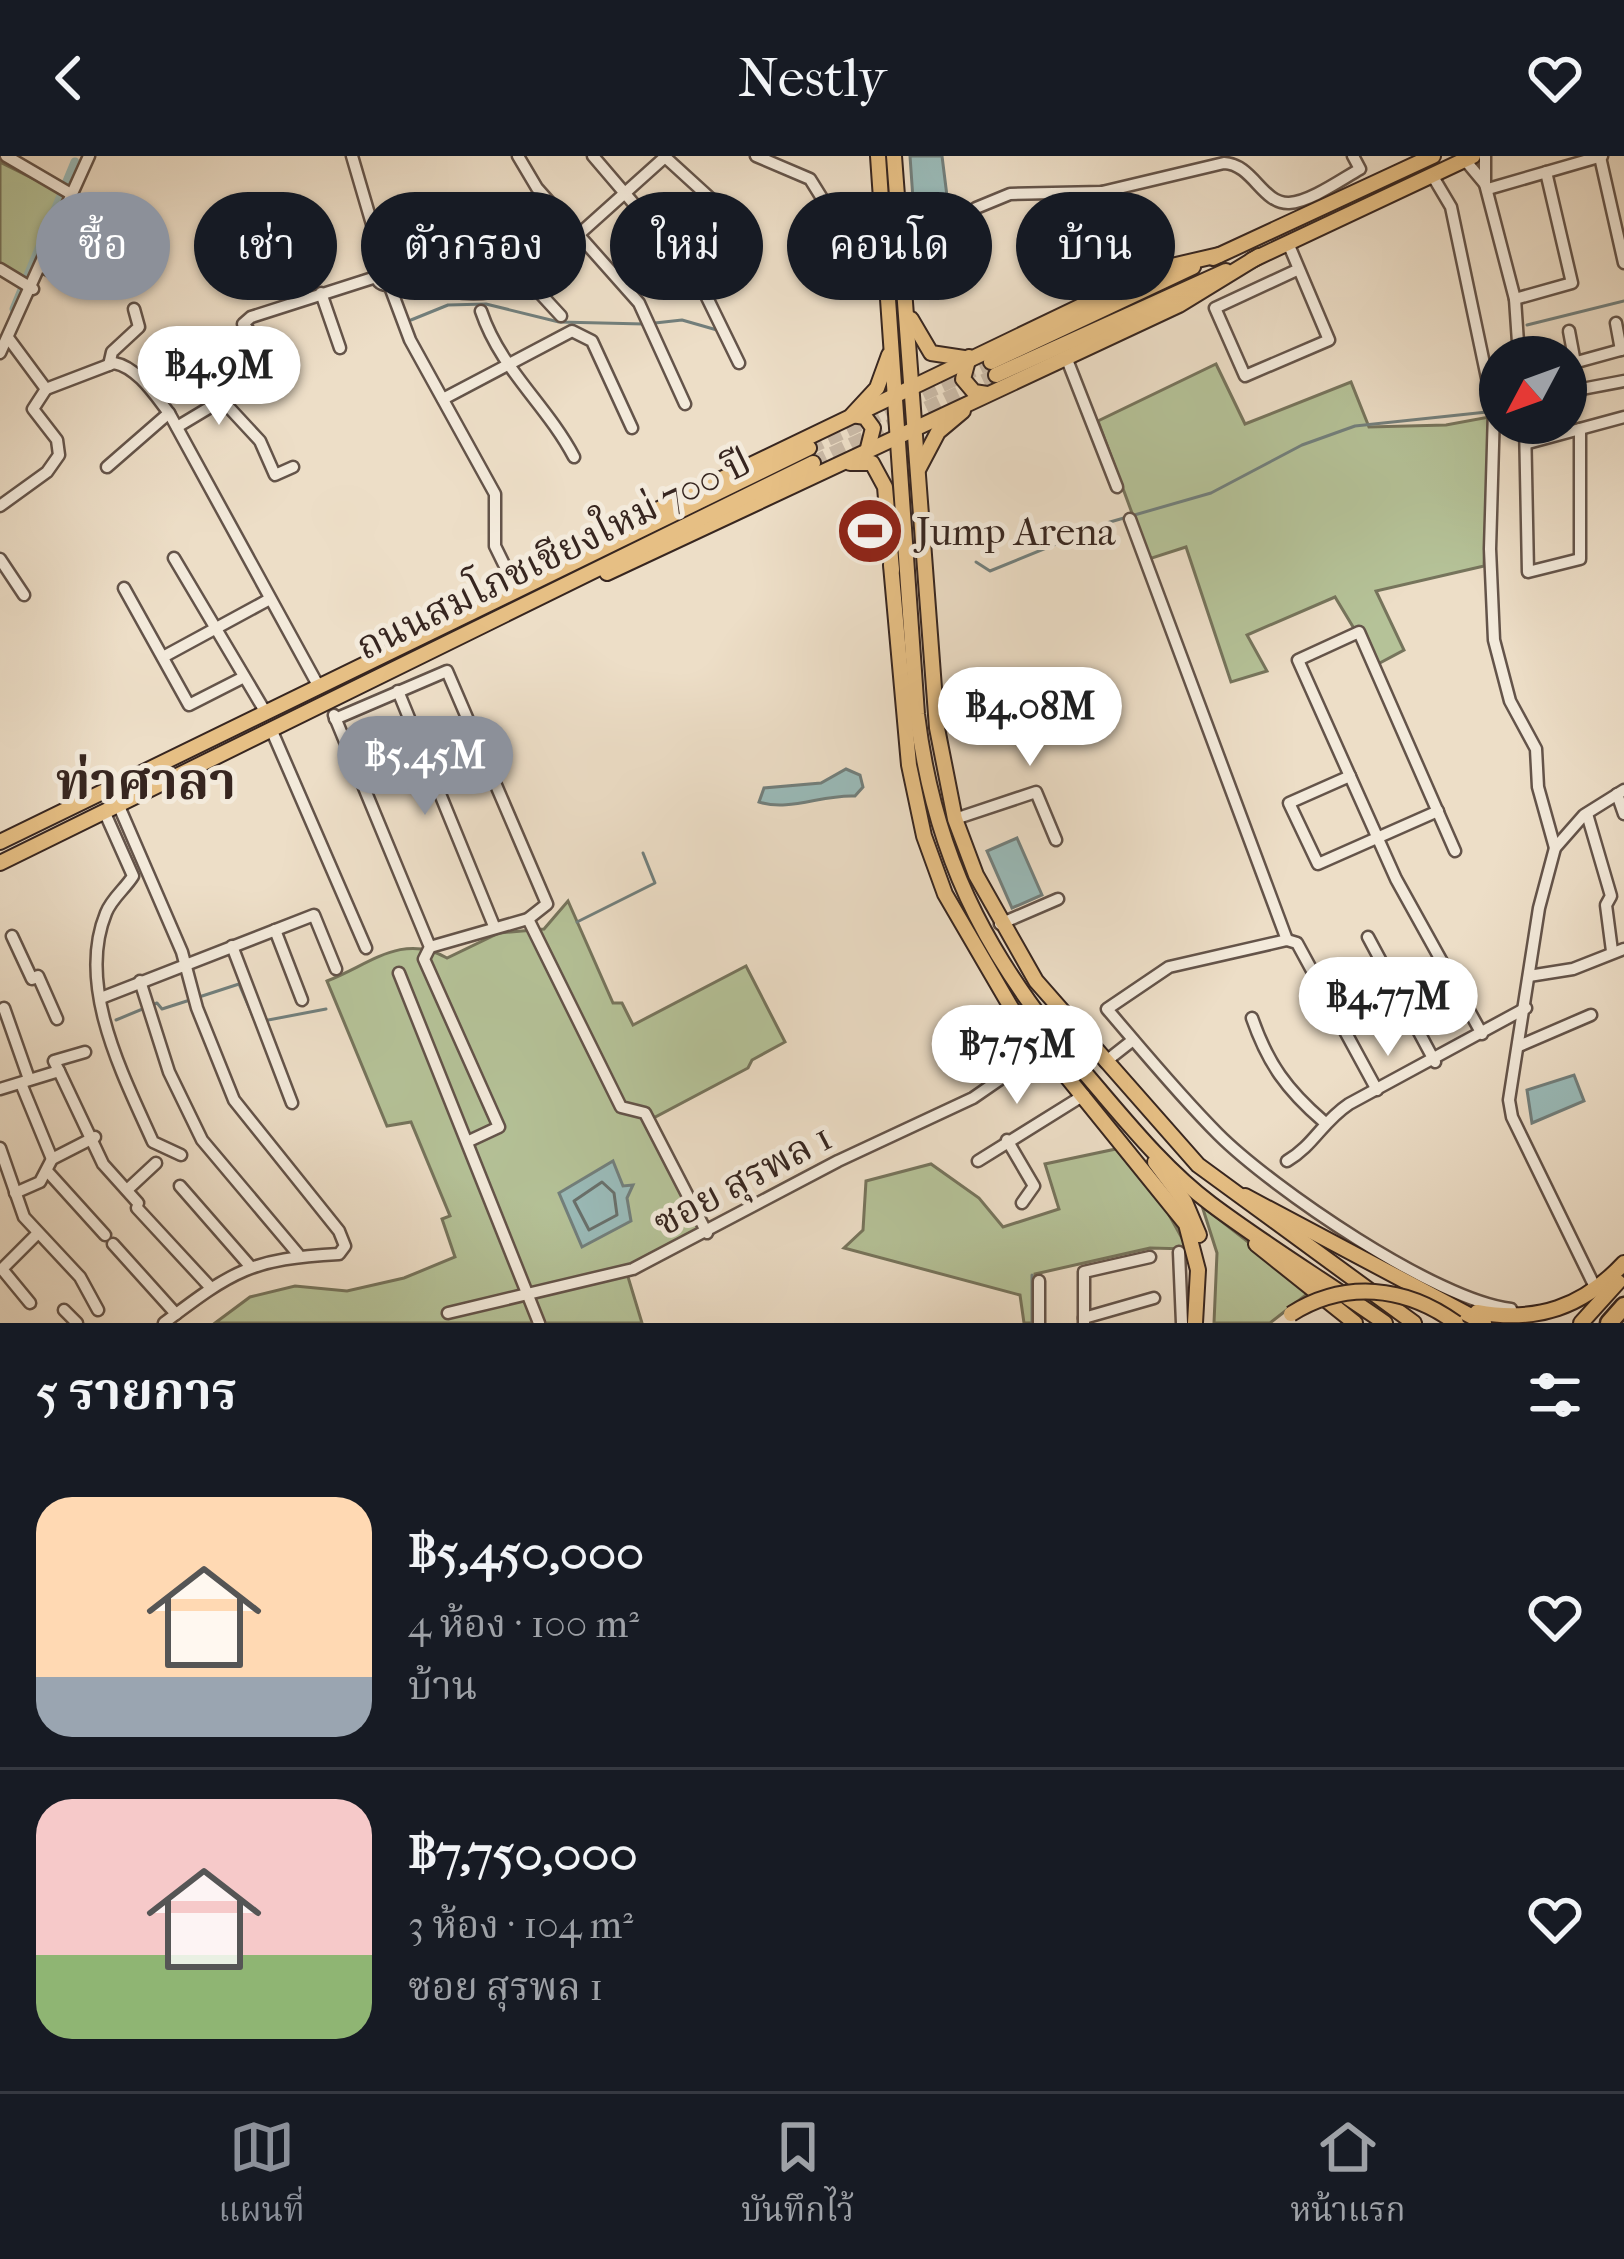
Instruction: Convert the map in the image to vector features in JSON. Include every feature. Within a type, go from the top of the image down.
[{"type":"highway","points":[[1609,1323],[1624,1306]]},
{"type":"main road","points":[[878,156],[885,192]]},
{"type":"main road","points":[[894,156],[894,192]]},
{"type":"main road","points":[[1433,156],[1219,255],[993,369],[1288,243],[1469,158]]},
{"type":"main road","points":[[1175,265],[1219,255]]},
{"type":"main road","points":[[559,579],[637,561],[1232,278],[1258,256]]},
{"type":"main road","points":[[893,300],[897,435],[921,748],[947,855],[996,957],[1035,1015],[1121,1115],[1212,1204],[1355,1323]]},
{"type":"main road","points":[[906,300],[937,728],[955,819],[1000,924],[1036,981],[1213,1179],[1385,1323]]},
{"type":"main road","points":[[559,579],[609,533],[1092,300]]},
{"type":"main road","points":[[907,307],[926,349],[944,358],[969,357]]},
{"type":"main road","points":[[852,415],[877,388],[891,332]]},
{"type":"main road","points":[[969,357],[962,374],[965,385],[987,394]]},
{"type":"main road","points":[[917,473],[938,432],[987,394]]},
{"type":"main road","points":[[852,415],[866,417],[873,428],[873,442],[865,452]]},
{"type":"main road","name":"ถนนสมโภชเชียงใหม่ 700 ปี","points":[[0,862],[811,455]]},
{"type":"main road","points":[[840,464],[872,463],[884,478],[913,789],[934,865],[958,922],[996,987],[1186,1224],[1196,1323]]},
{"type":"main road","points":[[891,565],[911,638]]},
{"type":"main road","name":"ถนนสมโภชเชียงใหม่ 700 ปี","points":[[0,842],[517,591],[559,579]]},
{"type":"main road","points":[[913,789],[921,748]]},
{"type":"main road","points":[[958,922],[996,957]]},
{"type":"main road","points":[[1035,1015],[1041,1046]]},
{"type":"main road","points":[[1121,1115],[1192,1215],[1206,1266],[1205,1323]]},
{"type":"main road","points":[[1213,1179],[1484,1315],[1543,1320],[1595,1291],[1623,1264]]},
{"type":"main road","points":[[1212,1204],[1414,1323]]},
{"type":"main road","points":[[1582,1323],[1624,1275]]},
{"type":"main road","points":[[1286,1319],[1335,1295],[1379,1292],[1425,1303],[1456,1323]]},
{"type":"main road","points":[[1444,1298],[1484,1323]]},
{"type":"street","points":[[6,156],[68,192]]},
{"type":"street","points":[[72,192],[89,156]]},
{"type":"street","points":[[352,156],[363,192]]},
{"type":"street","points":[[518,156],[541,192]]},
{"type":"street","points":[[592,156],[624,192]]},
{"type":"street","points":[[626,192],[665,156],[705,192]]},
{"type":"street","points":[[756,156],[810,178],[819,192]]},
{"type":"street","points":[[1353,156],[1370,185]]},
{"type":"street","points":[[1485,156],[1487,186],[1515,298],[1518,336]]},
{"type":"street","points":[[1469,158],[1478,182],[1487,186],[1601,156],[1624,263]]},
{"type":"street","points":[[1102,192],[1224,163],[1242,167],[1279,201],[1295,202],[1360,169]]},
{"type":"street","points":[[1515,298],[1572,284],[1546,172]]},
{"type":"street","points":[[1432,175],[1451,207],[1480,336]]},
{"type":"street","points":[[1325,187],[1332,202]]},
{"type":"street","points":[[586,227],[610,206]]},
{"type":"street","points":[[586,243],[644,312],[685,404]]},
{"type":"street","points":[[1288,243],[1299,269],[1329,340],[1245,376],[1215,308],[1299,269]]},
{"type":"street","points":[[0,269],[33,289]]},
{"type":"street","points":[[0,353],[36,282]]},
{"type":"street","points":[[280,366],[243,324],[296,300]]},
{"type":"street","points":[[323,300],[340,348]]},
{"type":"street","points":[[398,300],[410,340],[495,494],[495,546],[517,591]]},
{"type":"street","points":[[546,300],[561,316]]},
{"type":"street","points":[[708,300],[739,363]]},
{"type":"street","points":[[109,365],[112,352],[139,328],[134,309]]},
{"type":"street","points":[[481,310],[504,364],[550,417],[574,458]]},
{"type":"street","points":[[1587,359],[1622,350],[1616,323]]},
{"type":"street","points":[[1569,331],[1569,336]]},
{"type":"street","points":[[442,398],[549,338],[580,333],[592,340],[632,428]]},
{"type":"street","points":[[9,340],[46,389]]},
{"type":"street","points":[[1066,357],[1117,487]]},
{"type":"street","points":[[0,506],[47,472],[59,454],[57,440],[33,409],[46,389],[109,365],[125,365],[169,413],[319,687]]},
{"type":"street","points":[[1587,388],[1624,381]]},
{"type":"street","points":[[177,427],[222,400],[260,441],[275,475],[292,467]]},
{"type":"street","points":[[107,467],[169,413]]},
{"type":"street","points":[[1587,427],[1624,417]]},
{"type":"street","points":[[1495,444],[1490,549],[1494,640],[1510,701],[1536,749],[1538,787],[1556,848]]},
{"type":"street","points":[[1528,444],[1528,572],[1580,559],[1580,444]]},
{"type":"street","points":[[1130,519],[1292,942],[1377,1090]]},
{"type":"street","points":[[174,558],[266,713]]},
{"type":"street","points":[[0,559],[24,595]]},
{"type":"street","points":[[124,588],[189,705],[244,677]]},
{"type":"street","points":[[163,657],[268,600]]},
{"type":"street","points":[[1455,850],[1359,632],[1298,660],[1377,838],[1482,1034]]},
{"type":"street","points":[[335,718],[447,670],[547,904],[528,919],[494,926],[460,942],[430,946]]},
{"type":"street","points":[[398,691],[494,926]]},
{"type":"street","points":[[328,701],[430,946],[424,958],[499,1127],[469,1141]]},
{"type":"street","points":[[271,729],[366,948]]},
{"type":"street","points":[[1350,776],[1289,803],[1318,864],[1438,811]]},
{"type":"street","points":[[955,819],[1036,792],[1056,841]]},
{"type":"street","points":[[1594,1285],[1512,1118],[1509,1100],[1539,908],[1556,848],[1587,814],[1620,792],[1624,814]]},
{"type":"street","points":[[111,808],[186,964],[194,997],[240,1111],[343,1239],[339,1254],[298,1254],[249,1265],[164,1323]]},
{"type":"street","points":[[111,808],[133,876],[107,911],[93,968],[117,1062],[153,1142],[181,1155]]},
{"type":"street","points":[[1529,976],[1573,969],[1618,950],[1606,905],[1610,896],[1587,814]]},
{"type":"street","points":[[1000,924],[1058,899]]},
{"type":"street","points":[[101,998],[314,915],[336,969]]},
{"type":"street","points":[[528,919],[621,1107],[645,1113],[707,1233]]},
{"type":"street","points":[[275,930],[302,1000]]},
{"type":"street","points":[[12,936],[32,979],[38,976],[56,1019]]},
{"type":"street","points":[[1368,938],[1435,1062]]},
{"type":"street","points":[[1292,942],[1169,967],[1106,1009],[1237,1152],[1402,1263],[1468,1298],[1505,1309],[1556,1305],[1623,1264]]},
{"type":"street","points":[[232,946],[292,1103]]},
{"type":"street","points":[[399,974],[539,1323]]},
{"type":"street","points":[[140,981],[202,1140],[298,1254]]},
{"type":"street","points":[[4,1008],[50,1165],[176,1314]]},
{"type":"street","points":[[1286,1161],[1313,1146],[1323,1121],[1526,1008]]},
{"type":"street","points":[[1520,1046],[1591,1015]]},
{"type":"street","points":[[1252,1018],[1266,1059],[1286,1078],[1295,1102],[1323,1121]]},
{"type":"street","points":[[1105,1062],[1133,1040]]},
{"type":"street","name":"ซอย สุรพล 1","points":[[448,1313],[633,1269],[838,1161],[973,1098],[1041,1046]]},
{"type":"street","points":[[85,1052],[54,1061],[104,1164],[211,1288]]},
{"type":"street","points":[[0,1089],[58,1071]]},
{"type":"street","points":[[977,1161],[1084,1095]]},
{"type":"street","points":[[15,1193],[40,1183],[50,1165],[94,1137]]},
{"type":"street","points":[[1007,1140],[1034,1186],[1022,1203]]},
{"type":"street","points":[[0,1148],[24,1217],[80,1277],[87,1299],[98,1310]]},
{"type":"street","points":[[128,1190],[156,1163]]},
{"type":"street","points":[[180,1186],[249,1265]]},
{"type":"street","points":[[30,1304],[2,1269],[38,1234]]},
{"type":"street","points":[[1179,1252],[1191,1285],[1182,1323]]},
{"type":"street","points":[[1150,1257],[1084,1272],[1084,1320],[1154,1298]]},
{"type":"street","points":[[1039,1281],[1039,1323]]},
{"type":"street","points":[[64,1310],[77,1323]]},
{"type":"green space","points":[[0,162],[60,192],[36,192],[36,261],[29,281],[0,263]]},
{"type":"green space","points":[[1216,364],[1245,424],[1351,382],[1369,427],[1446,425],[1479,419],[1479,444],[1488,444],[1484,566],[1376,591],[1404,650],[1376,665],[1335,597],[1247,635],[1267,671],[1231,682],[1186,547],[1149,559],[1098,421]]},
{"type":"green space","points":[[568,901],[613,1003],[622,1003],[633,1025],[746,966],[785,1042],[752,1060],[748,1068],[648,1121],[700,1228],[625,1267],[642,1323],[215,1323],[250,1297],[295,1286],[347,1291],[404,1278],[455,1257],[442,1219],[450,1216],[411,1122],[387,1126],[327,981],[400,950],[415,948],[447,958],[499,933],[544,929]]},
{"type":"green space","points":[[1116,1149],[1163,1204],[1188,1249],[1150,1248],[1035,1274],[1034,1323],[1024,1323],[1020,1295],[844,1248],[863,1230],[866,1181],[931,1164],[979,1198],[1003,1227],[1059,1209],[1045,1164]]},
{"type":"green space","points":[[1202,1206],[1311,1291],[1270,1323],[1214,1323],[1217,1253]]},
{"type":"water","points":[[910,156],[942,156],[946,192],[912,192]]},
{"type":"water","points":[[846,769],[860,775],[863,787],[855,796],[782,805],[759,802],[764,788],[821,783]]},
{"type":"water","points":[[1017,838],[1042,895],[1012,908],[987,851]]},
{"type":"water","points":[[1574,1075],[1584,1101],[1532,1123],[1527,1090]]},
{"type":"water","points":[[613,1161],[623,1186],[633,1185],[627,1198],[631,1221],[582,1247],[559,1193]]},
{"type":"waterway","points":[[14,309],[75,162]]},
{"type":"waterway","points":[[1527,325],[1624,301]]},
{"type":"waterway","points":[[411,320],[448,305],[486,304],[559,322],[644,324]]},
{"type":"waterway","points":[[655,323],[682,320],[717,330]]},
{"type":"waterway","points":[[976,562],[990,571],[1110,522],[1211,493],[1302,445],[1355,426],[1479,413]]},
{"type":"waterway","points":[[577,922],[655,883],[643,853]]},
{"type":"waterway","points":[[199,997],[239,984],[254,1019]]},
{"type":"waterway","points":[[116,1020],[157,1003],[162,1009],[190,1000]]},
{"type":"waterway","points":[[263,1021],[326,1009]]},
{"type":"waterway","points":[[1032,1275],[1032,1323]]},
{"type":"tunnel","points":[[809,448],[991,362]]},
{"type":"tunnel","points":[[813,463],[996,375]]},
{"type":"place","name":"Jump Arena","points":[[870,531]]},
{"type":"district","name":"ท่าศาลา","points":[[146,781]]}]
